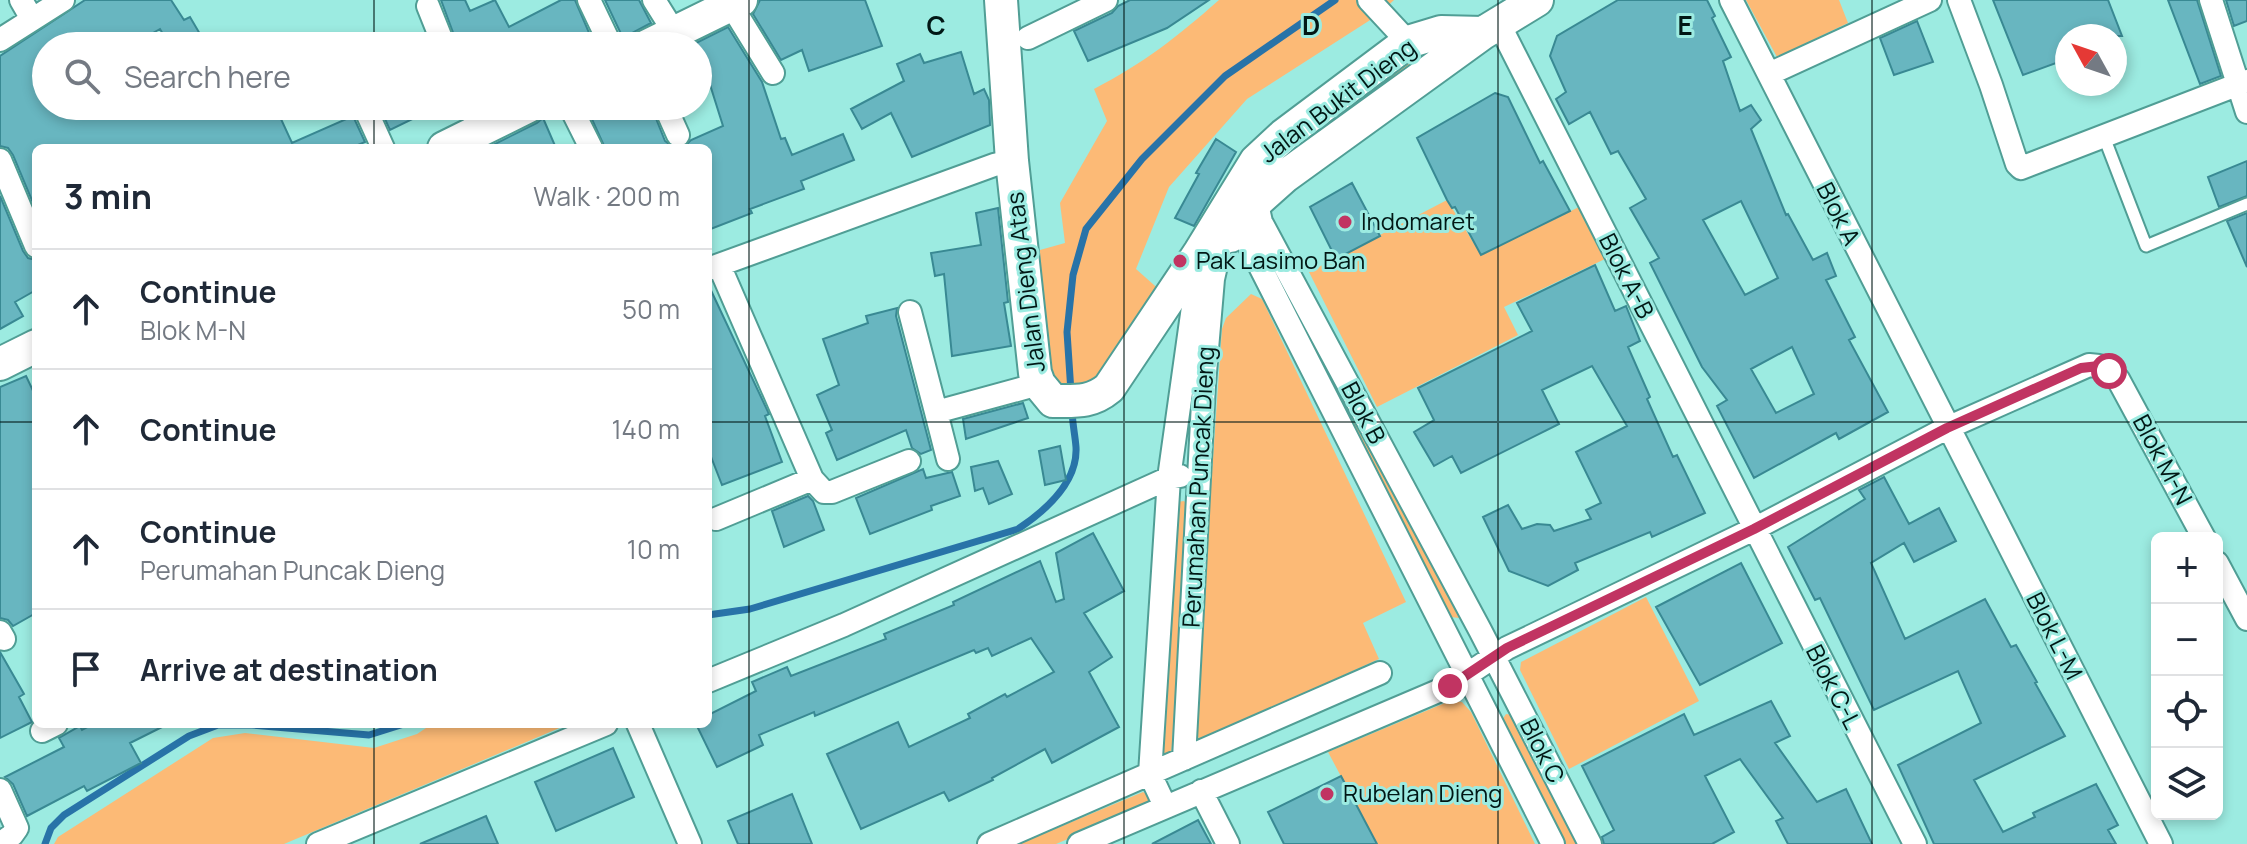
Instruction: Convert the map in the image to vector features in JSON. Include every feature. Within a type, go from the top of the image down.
[{"type":"street","points":[[0,40],[26,10],[63,0]]},
{"type":"street","points":[[589,0],[604,32]]},
{"type":"street","points":[[654,0],[660,32]]},
{"type":"street","name":"Jalan Dieng Atas","points":[[1001,0],[1012,161],[1035,373],[1046,392],[1085,401],[1097,397],[1109,388],[1164,306]]},
{"type":"street","points":[[1028,38],[1106,0]]},
{"type":"street","name":"Jalan Bukit Dieng","points":[[1228,221],[1443,61],[1537,0]]},
{"type":"street","name":"Blok A","points":[[1731,0],[1947,428]]},
{"type":"street","points":[[1769,74],[1930,0]]},
{"type":"street","points":[[1959,0],[2021,168],[2242,83]]},
{"type":"street","points":[[2211,0],[2242,83],[2247,112]]},
{"type":"street","points":[[675,32],[736,2],[773,73]]},
{"type":"street","points":[[428,6],[438,32]]},
{"type":"street","points":[[1374,6],[1408,42],[1443,61]]},
{"type":"street","name":"Jalan Bukit Dieng","points":[[1164,306],[1228,221],[1284,135],[1408,42],[1441,32],[1491,28]]},
{"type":"street","name":"Blok A-B","points":[[1491,28],[1754,529]]},
{"type":"street","points":[[370,120],[381,144]]},
{"type":"street","points":[[448,144],[473,120]]},
{"type":"street","points":[[577,120],[589,144]]},
{"type":"street","points":[[671,120],[678,135]]},
{"type":"street","points":[[0,160],[32,236]]},
{"type":"street","points":[[909,461],[832,492],[824,492],[812,479],[713,267],[1012,161]]},
{"type":"street","points":[[1228,221],[1468,675],[1553,844]]},
{"type":"street","name":"Perumahan Puncak Dieng","points":[[1184,759],[1211,298],[1228,221]]},
{"type":"street","name":"Perumahan Puncak Dieng","points":[[1165,806],[1150,774],[1169,478],[1228,221]]},
{"type":"street","name":"Blok B","points":[[1228,221],[1261,222],[1494,657]]},
{"type":"street","points":[[910,312],[948,459]]},
{"type":"street","points":[[0,364],[32,354]]},
{"type":"street","name":"Blok M-N","points":[[1947,428],[2081,368],[2099,366],[2118,379],[2201,532]]},
{"type":"street","points":[[936,412],[1046,392]]},
{"type":"street","points":[[1079,844],[1450,686],[1507,648],[1754,529],[1947,428]]},
{"type":"street","name":"Blok L-M","points":[[1947,428],[2161,844]]},
{"type":"street","points":[[712,679],[844,625],[1169,478],[1199,473]]},
{"type":"street","points":[[716,519],[812,479]]},
{"type":"street","name":"Blok C-L","points":[[1754,529],[1915,844]]},
{"type":"street","points":[[2223,574],[2247,619]]},
{"type":"street","name":"Blok C","points":[[1494,657],[1590,844]]},
{"type":"street","points":[[989,844],[1380,673]]},
{"type":"street","points":[[318,844],[596,728]]},
{"type":"street","points":[[640,728],[690,844]]},
{"type":"street","points":[[0,790],[17,828],[0,844]]},
{"type":"street","points":[[1201,791],[1228,844]]},
{"type":"lane","points":[[2104,137],[2146,246],[2247,204]]},
{"type":"shaded area","points":[[1219,0],[1394,0],[1378,15],[1247,99],[1169,187],[1136,269],[1163,293],[1112,369],[1082,385],[1051,383],[1042,360],[1040,250],[1065,243],[1060,203],[1107,121],[1094,89],[1160,49]]},
{"type":"shaded area","points":[[1746,0],[1839,0],[1848,23],[1777,57]]},
{"type":"shaded area","points":[[1423,52],[1426,54],[1285,167],[1280,159],[1284,155]]},
{"type":"shaded area","points":[[1447,200],[1481,255],[1579,207],[1605,259],[1504,307],[1518,335],[1377,407],[1309,272]]},
{"type":"shaded area","points":[[1289,290],[1460,613],[1459,618],[1451,617],[1285,296]]},
{"type":"shaded area","points":[[1251,294],[1262,299],[1406,602],[1363,623],[1379,659],[1203,739],[1194,733],[1222,329],[1226,318]]},
{"type":"shaded area","points":[[1184,501],[1188,506],[1171,758],[1161,757],[1177,502]]},
{"type":"shaded area","points":[[1646,597],[1699,701],[1569,769],[1520,670],[1521,662]]},
{"type":"shaded area","points":[[1452,700],[1462,702],[1471,712],[1535,844],[1377,844],[1328,752]]},
{"type":"shaded area","points":[[1506,714],[1512,715],[1580,844],[1563,844],[1502,720]]},
{"type":"shaded area","points":[[426,728],[560,728],[284,844],[54,844],[58,837],[213,738],[245,733],[374,748]]},
{"type":"shaded area","points":[[1143,792],[1149,800],[1143,807],[1056,844],[1019,844]]},
{"type":"building","points":[[85,0],[171,0],[184,20],[190,17],[199,32],[162,32],[160,29],[155,32],[36,32]]},
{"type":"building","points":[[441,0],[465,0],[470,11],[495,0],[509,27],[561,0],[575,0],[589,32],[453,32]]},
{"type":"building","points":[[605,0],[639,0],[651,23],[634,32],[620,32]]},
{"type":"building","points":[[760,0],[865,0],[882,46],[809,71],[802,50],[781,60],[753,14]]},
{"type":"building","points":[[1130,0],[1209,0],[1167,28],[1088,61],[1074,31],[1112,13]]},
{"type":"building","points":[[1618,0],[1707,0],[1731,57],[1723,61],[1740,111],[1751,105],[1761,120],[1751,129],[1786,215],[1813,260],[1827,253],[1836,276],[1826,280],[1855,337],[1849,340],[1888,412],[1839,439],[1836,433],[1754,478],[1717,406],[1727,400],[1702,367],[1650,263],[1659,258],[1630,208],[1646,199],[1618,151],[1611,154],[1590,112],[1569,124],[1556,99],[1566,92],[1550,56],[1557,36]],"holes":[[[1741,201],[1778,278],[1745,295],[1703,220]],[[1792,347],[1814,394],[1776,413],[1751,369]]]},
{"type":"building","points":[[1993,0],[2108,0],[2117,24],[2055,24],[2055,63],[2023,75]]},
{"type":"building","points":[[2168,0],[2197,0],[2221,76],[2200,84]]},
{"type":"building","points":[[2226,0],[2247,0],[2247,21],[2234,26]]},
{"type":"building","points":[[1917,21],[1933,62],[1894,75],[1880,38]]},
{"type":"building","points":[[728,27],[762,82],[781,139],[785,138],[792,155],[843,134],[854,160],[801,181],[804,189],[750,209],[752,213],[712,228],[712,144],[687,144],[723,126],[712,91],[712,35]]},
{"type":"building","points":[[32,35],[32,120],[281,120],[292,143],[344,120],[355,120],[365,142],[360,144],[32,144],[32,200],[13,155],[8,148],[0,146],[0,56]]},
{"type":"building","points":[[961,52],[974,94],[984,89],[989,100],[990,125],[912,157],[891,113],[862,129],[851,109],[904,81],[897,64],[920,54],[924,63]]},
{"type":"building","points":[[1495,93],[1508,97],[1540,163],[1543,161],[1570,211],[1481,255],[1455,207],[1452,208],[1447,200],[1417,138]]},
{"type":"building","points":[[385,120],[410,120],[390,130]]},
{"type":"building","points":[[544,120],[554,144],[495,144]]},
{"type":"building","points":[[592,120],[657,120],[669,144],[603,144]]},
{"type":"building","points":[[1216,139],[1236,152],[1194,226],[1175,218]]},
{"type":"building","points":[[2247,161],[2247,196],[2219,207],[2208,177]]},
{"type":"building","name":"Indomaret","points":[[1352,183],[1380,236],[1336,259],[1310,207]]},
{"type":"building","points":[[0,196],[23,251],[32,259],[32,292],[15,302],[23,316],[0,329]]},
{"type":"building","points":[[998,208],[1008,302],[1004,303],[1011,346],[952,356],[944,274],[935,276],[931,253],[981,245],[976,213]]},
{"type":"building","points":[[2247,213],[2247,267],[2227,221]]},
{"type":"building","points":[[1595,265],[1615,311],[1626,306],[1640,341],[1628,347],[1650,397],[1647,399],[1673,457],[1677,455],[1705,513],[1652,537],[1650,532],[1575,563],[1578,570],[1548,586],[1509,571],[1483,517],[1508,505],[1522,529],[1537,524],[1550,525],[1554,531],[1591,519],[1586,510],[1601,503],[1576,452],[1627,426],[1592,366],[1542,390],[1559,424],[1461,473],[1452,456],[1434,466],[1414,432],[1434,420],[1418,388],[1532,331],[1517,303]]},
{"type":"building","points":[[712,293],[769,414],[765,416],[782,462],[722,485],[712,459]]},
{"type":"building","points":[[897,308],[896,316],[931,450],[921,454],[912,448],[906,430],[837,460],[826,433],[832,430],[817,395],[839,385],[823,339],[868,323],[866,316]]},
{"type":"building","points":[[26,376],[32,389],[32,615],[13,626],[8,620],[0,618],[0,387]]},
{"type":"building","points":[[1023,403],[1028,418],[966,439],[963,419]]},
{"type":"building","points":[[1060,446],[1066,480],[1045,485],[1039,451]]},
{"type":"building","points":[[998,461],[1012,494],[989,504],[983,488],[975,491],[971,467]]},
{"type":"building","points":[[923,469],[926,478],[952,472],[960,496],[870,534],[856,498]]},
{"type":"building","points":[[1884,477],[1909,524],[1939,508],[1956,541],[1914,562],[1904,543],[1871,563],[1905,639],[1985,599],[2011,647],[2016,645],[2065,736],[1974,780],[2003,832],[2035,817],[2033,813],[2096,784],[2118,825],[2108,830],[2116,844],[1934,844],[1898,765],[1981,723],[1958,671],[1874,710],[1820,598],[1815,600],[1788,547],[1865,499],[1859,490]]},
{"type":"building","points":[[808,496],[824,530],[784,547],[772,511]]},
{"type":"building","points":[[1093,533],[1124,591],[1084,613],[1112,657],[1089,672],[1119,727],[1052,763],[1045,749],[993,780],[949,801],[944,792],[861,829],[827,754],[898,722],[909,747],[970,718],[968,714],[1005,694],[1007,697],[1054,672],[1031,638],[992,656],[988,648],[976,653],[974,650],[815,716],[814,712],[759,735],[763,745],[717,767],[698,728],[712,728],[712,713],[756,691],[752,682],[787,667],[791,676],[886,639],[884,634],[954,605],[953,602],[1040,561],[1056,602],[1064,599],[1056,553]]},
{"type":"building","points":[[1741,563],[1782,643],[1700,685],[1656,607]]},
{"type":"building","points":[[0,652],[24,694],[19,697],[32,722],[0,738]]},
{"type":"building","points":[[1771,701],[1790,736],[1775,743],[1817,802],[1846,789],[1872,844],[1788,844],[1776,821],[1783,818],[1740,759],[1705,776],[1734,832],[1712,844],[1604,844],[1602,837],[1614,830],[1582,766],[1684,714],[1694,735]]},
{"type":"building","points":[[76,728],[160,728],[130,743],[141,763],[87,791],[84,786],[27,816],[13,784],[5,777],[64,747],[59,738]]},
{"type":"building","points":[[613,748],[634,797],[556,831],[535,782]]},
{"type":"building","name":"Rubelan Dieng","points":[[1341,776],[1377,844],[1284,844],[1268,812]]},
{"type":"building","points":[[792,794],[812,844],[738,844],[728,821]]},
{"type":"building","points":[[486,816],[498,844],[420,844]]},
{"type":"building","points":[[1198,820],[1211,844],[1152,844]]},
{"type":"waterway","points":[[1071,392],[1067,332],[1073,275],[1086,229],[1142,159],[1225,76],[1335,0]]},
{"type":"waterway","points":[[712,614],[750,609],[1018,529],[1049,505],[1072,472],[1076,447],[1072,408]]},
{"type":"waterway","points":[[45,844],[51,828],[64,815],[189,736],[210,728]]},
{"type":"waterway","points":[[287,728],[369,735],[391,728]]},
{"type":"place","name":"Indomaret","points":[[1345,222]]},
{"type":"place","name":"Pak Lasimo Ban","points":[[1180,261]]},
{"type":"place","name":"Rubelan Dieng","points":[[1327,794]]},
{"type":"route","points":[[1450,686],[1507,648],[1754,529],[1947,428],[2089,365],[2109,371]]}]
